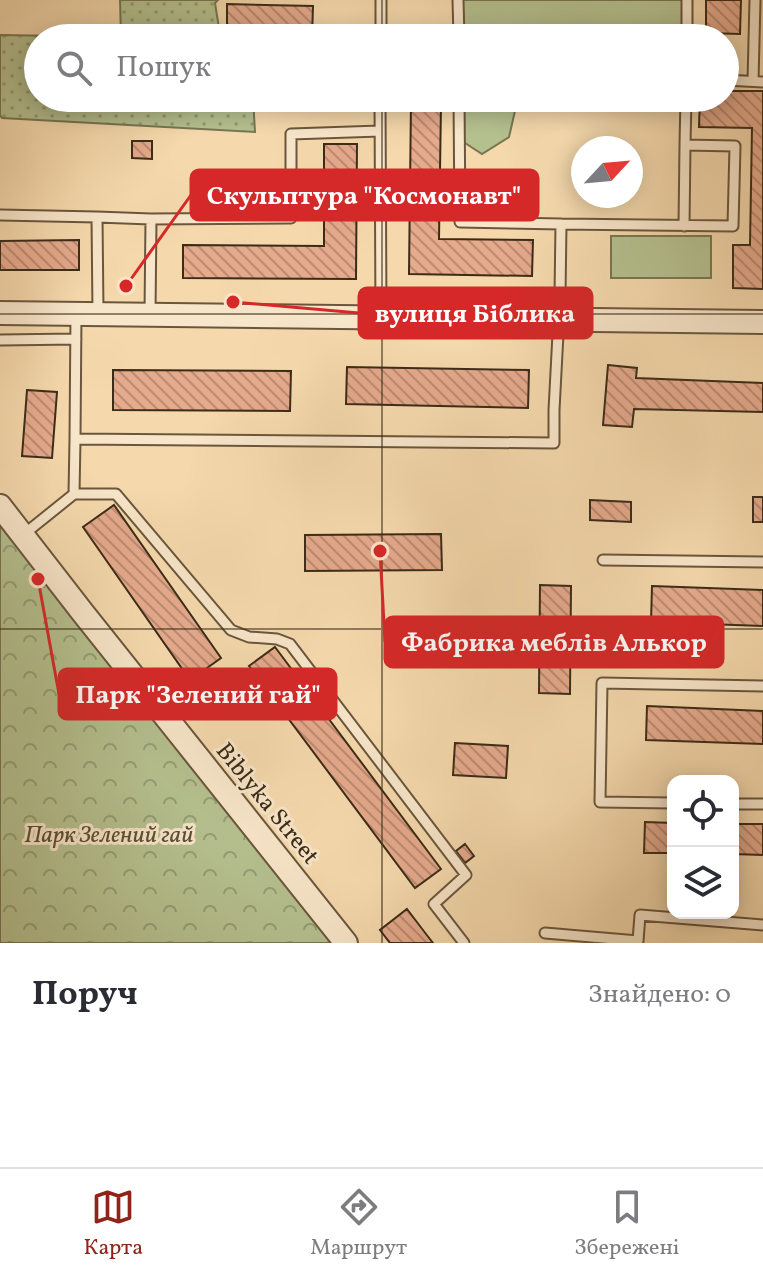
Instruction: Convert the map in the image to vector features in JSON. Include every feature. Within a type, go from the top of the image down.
[{"type":"street","points":[[0,313],[763,322]]},
{"type":"street","name":"Biblyka Street","points":[[0,506],[346,943]]},
{"type":"lane","points":[[381,0],[381,24]]},
{"type":"lane","points":[[458,0],[459,24]]},
{"type":"lane","points":[[687,0],[687,24]]},
{"type":"lane","points":[[755,0],[758,81]]},
{"type":"lane","points":[[380,112],[381,318]]},
{"type":"lane","points":[[459,112],[460,222],[733,226],[735,146],[685,145]]},
{"type":"lane","points":[[684,226],[686,112]]},
{"type":"lane","points":[[0,215],[151,219],[291,218],[291,134],[380,131]]},
{"type":"lane","points":[[74,494],[76,339],[87,314],[97,217]]},
{"type":"lane","points":[[150,315],[151,219]]},
{"type":"lane","points":[[75,439],[554,443],[561,224]]},
{"type":"lane","points":[[0,340],[76,339]]},
{"type":"lane","points":[[22,536],[74,494],[116,494],[231,630],[249,637],[277,639],[290,644],[466,875],[434,904],[464,943]]},
{"type":"lane","points":[[603,560],[763,562]]},
{"type":"lane","points":[[667,803],[600,802],[602,683],[763,686]]},
{"type":"lane","points":[[739,804],[763,804]]},
{"type":"lane","points":[[545,933],[638,941],[640,915],[763,925]]},
{"type":"green space","points":[[120,0],[218,0],[215,3],[218,24],[121,24]]},
{"type":"green space","points":[[459,0],[684,0],[685,24],[459,24]]},
{"type":"green space","points":[[0,35],[24,35],[24,112],[254,112],[255,132],[2,118]]},
{"type":"green space","points":[[459,112],[515,112],[509,137],[482,154],[459,139]]},
{"type":"green space","points":[[611,236],[711,236],[711,278],[611,278]]},
{"type":"green space","name":"Парк Зелений гай","points":[[0,517],[332,943],[0,943]]},
{"type":"building","points":[[706,0],[741,0],[740,34],[739,24],[706,24]]},
{"type":"building","points":[[227,4],[313,6],[312,24],[227,24]]},
{"type":"building","points":[[739,91],[763,91],[763,289],[733,288],[733,245],[750,245],[752,128],[699,127],[700,112],[739,112]]},
{"type":"building","points":[[411,112],[441,112],[439,239],[533,240],[532,276],[409,274]]},
{"type":"building","points":[[132,141],[152,141],[152,159],[132,158]]},
{"type":"building","points":[[324,144],[357,144],[356,279],[183,278],[183,245],[324,246]]},
{"type":"building","points":[[79,240],[79,270],[0,270],[0,241]]},
{"type":"building","points":[[608,365],[637,368],[636,378],[763,383],[763,412],[634,409],[632,427],[603,425]]},
{"type":"building","points":[[347,367],[529,370],[528,408],[346,404]]},
{"type":"building","points":[[113,370],[291,371],[290,411],[113,410]]},
{"type":"building","points":[[27,390],[57,392],[52,458],[22,456]]},
{"type":"building","points":[[753,497],[763,497],[763,522],[753,522]]},
{"type":"building","points":[[590,500],[631,502],[631,522],[590,520]]},
{"type":"building","points":[[114,505],[221,658],[190,680],[83,527]]},
{"type":"building","points":[[441,534],[442,570],[305,571],[305,535]]},
{"type":"building","points":[[540,585],[571,586],[570,694],[539,693]]},
{"type":"building","points":[[652,586],[763,590],[763,626],[651,622]]},
{"type":"building","points":[[275,647],[441,869],[415,888],[249,666]]},
{"type":"building","points":[[647,706],[763,711],[763,744],[646,740]]},
{"type":"building","points":[[455,743],[508,746],[506,778],[453,775]]},
{"type":"building","points":[[645,822],[667,823],[667,853],[644,853]]},
{"type":"building","points":[[739,824],[763,824],[763,855],[739,854]]},
{"type":"building","points":[[465,844],[474,856],[465,863],[456,851]]},
{"type":"building","points":[[407,909],[433,943],[390,943],[380,930]]},
{"type":"place","name":"Скульптура \"Космонавт\"","points":[[126,286]]},
{"type":"place","name":"вулиця Біблика","points":[[233,302]]},
{"type":"place","name":"Фабрика меблів Алькор","points":[[380,551]]},
{"type":"place","name":"Парк \"Зелений гай\"","points":[[38,579]]}]
